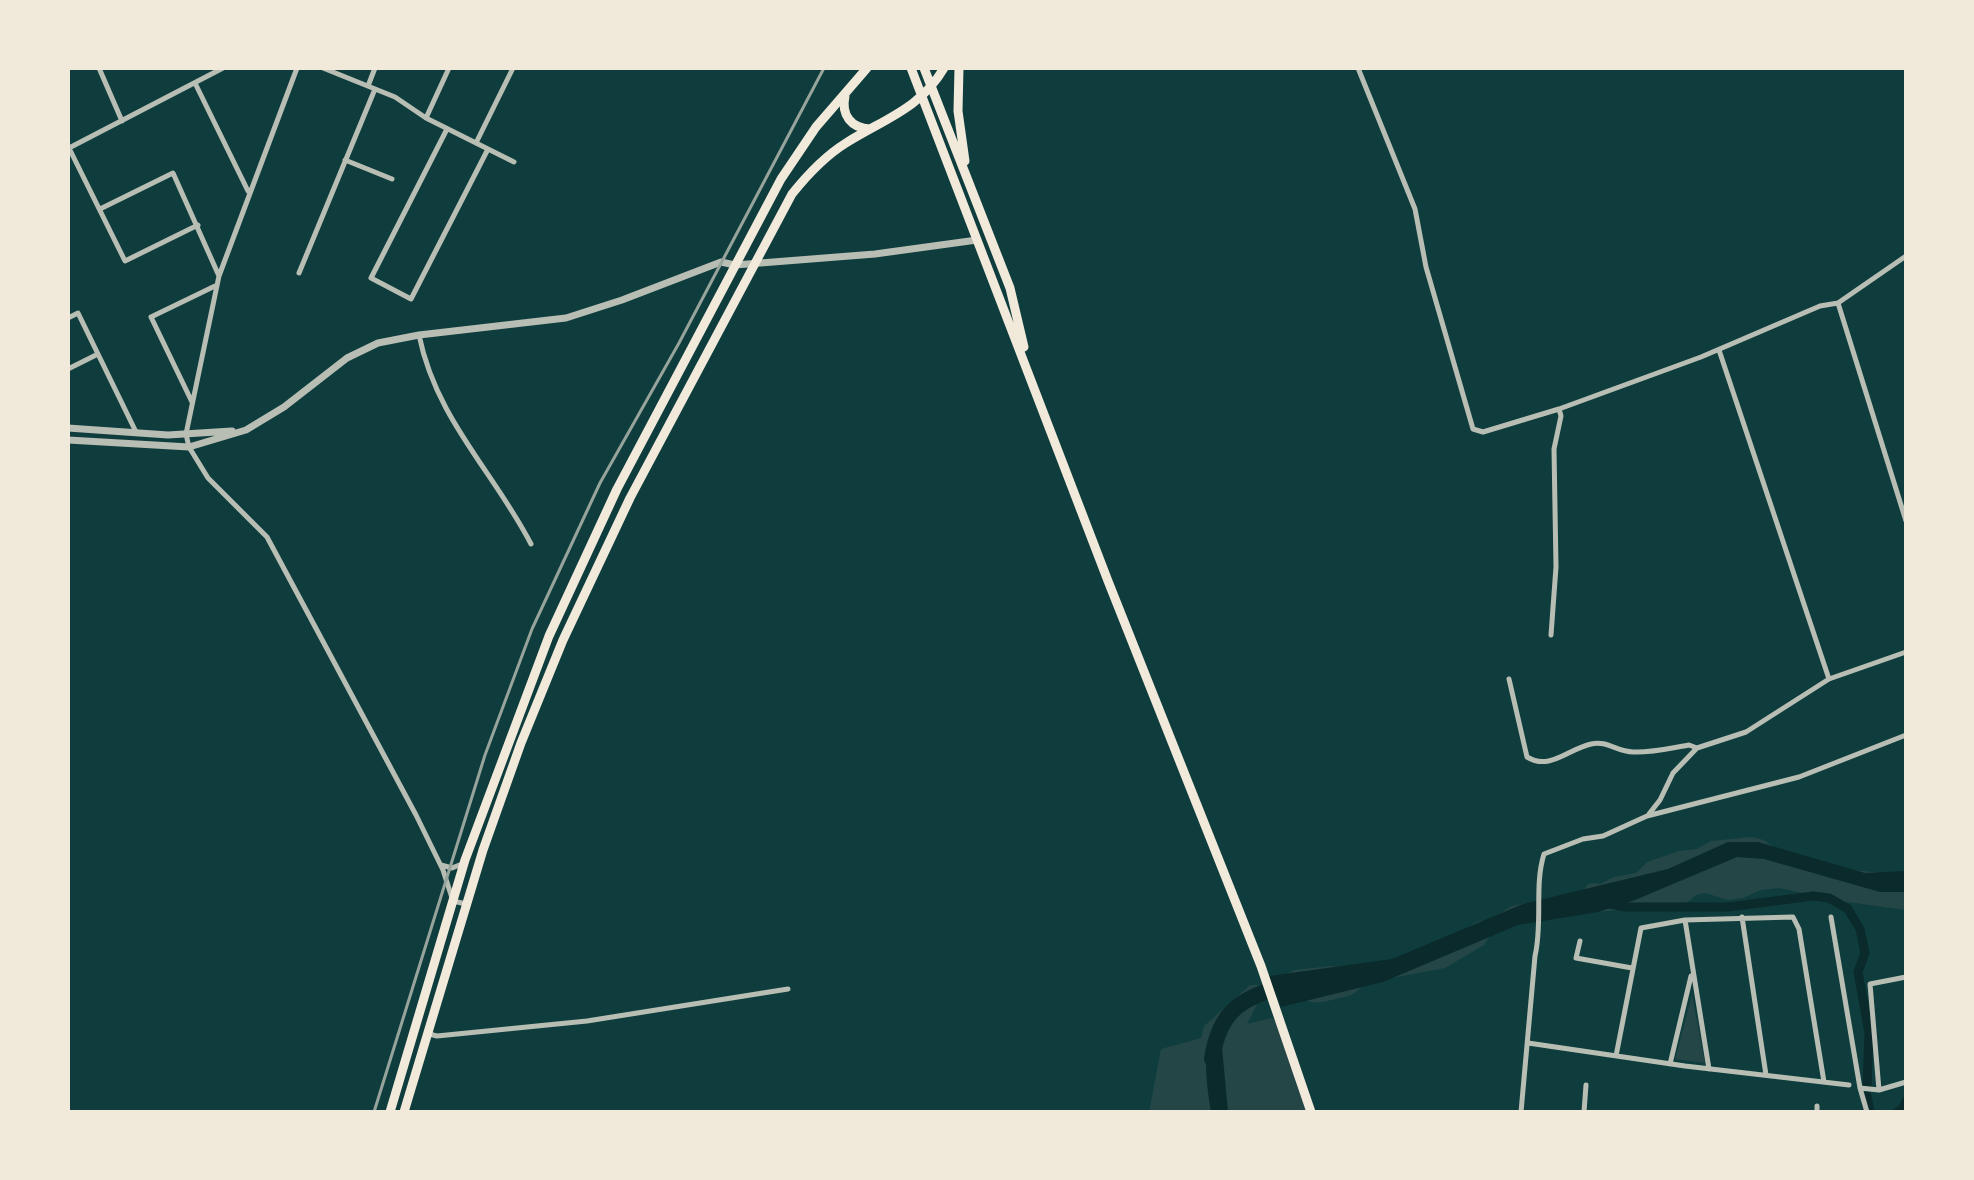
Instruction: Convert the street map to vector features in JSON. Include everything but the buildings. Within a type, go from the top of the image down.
[{"type":"main road","points":[[911,68],[1108,581],[1261,966],[1311,1112]]},
{"type":"main road","points":[[924,68],[1010,288],[1034,385]]},
{"type":"main road","points":[[404,1112],[502,796],[563,640],[630,498],[784,206],[801,182],[834,151],[906,110],[932,87],[944,68]]},
{"type":"main road","points":[[959,68],[958,111],[971,188]]},
{"type":"main road","points":[[390,1112],[465,860],[528,688],[593,538],[791,162],[864,70]]},
{"type":"main road","points":[[846,93],[843,104],[848,120],[861,129],[872,129]]},
{"type":"main road","points":[[906,110],[930,116]]},
{"type":"street","points":[[99,68],[122,121]]},
{"type":"street","points":[[198,225],[125,261],[68,147],[223,68]]},
{"type":"street","points":[[297,68],[216,285],[186,434],[189,447],[208,478],[267,537],[358,703],[439,864],[453,901],[466,905]]},
{"type":"street","points":[[323,68],[395,97],[426,118],[514,162]]},
{"type":"street","points":[[368,86],[375,68]]},
{"type":"street","points":[[426,118],[449,68]]},
{"type":"street","points":[[476,143],[513,68]]},
{"type":"street","points":[[1358,68],[1415,209],[1426,267],[1473,429],[1483,432],[1559,409],[1719,350],[1820,306],[1838,303],[1906,256]]},
{"type":"street","points":[[195,83],[249,192]]},
{"type":"street","points":[[299,273],[375,89]]},
{"type":"street","points":[[447,129],[371,278],[411,299],[488,149]]},
{"type":"street","points":[[345,160],[392,179]]},
{"type":"street","points":[[100,209],[173,173],[219,276]]},
{"type":"street","points":[[68,440],[189,447],[246,430],[284,407],[347,358],[378,343],[419,335],[566,318],[721,262],[735,265],[875,254],[977,240]]},
{"type":"street","points":[[192,402],[151,317],[216,285]]},
{"type":"street","points":[[1838,303],[1906,521]]},
{"type":"street","points":[[68,318],[78,313],[136,432]]},
{"type":"street","points":[[419,335],[427,370],[455,427],[477,462],[503,494],[531,544]]},
{"type":"street","points":[[1719,350],[1829,679]]},
{"type":"street","points":[[68,369],[98,354]]},
{"type":"street","points":[[1551,635],[1556,567],[1554,449],[1561,416],[1559,409]]},
{"type":"street","points":[[68,428],[186,434],[246,430]]},
{"type":"street","points":[[1647,816],[1660,800],[1673,773],[1697,748],[1746,732],[1829,679],[1906,652]]},
{"type":"street","points":[[1509,679],[1527,757],[1535,762],[1548,762],[1588,744],[1601,742],[1621,751],[1635,753],[1689,745],[1697,748]]},
{"type":"street","points":[[1521,1112],[1535,956],[1540,934],[1541,865],[1544,854],[1583,839],[1603,836],[1647,816],[1799,777],[1906,735]]},
{"type":"street","points":[[439,864],[452,868],[461,866],[465,860]]},
{"type":"street","points":[[1742,917],[1766,1075]]},
{"type":"street","points":[[1616,1056],[1638,932],[1648,926],[1685,920],[1793,917],[1797,921],[1824,1082]]},
{"type":"street","points":[[1831,917],[1860,1088],[1867,1112]]},
{"type":"street","points":[[1685,920],[1709,1069]]},
{"type":"street","points":[[1580,941],[1576,958],[1632,968]]},
{"type":"street","points":[[1670,1064],[1692,970]]},
{"type":"street","points":[[1879,1090],[1870,984],[1906,977]]},
{"type":"street","points":[[428,1034],[437,1036],[587,1021],[788,989]]},
{"type":"street","points":[[1528,1043],[1670,1064],[1849,1085]]},
{"type":"street","points":[[1860,1088],[1879,1090],[1906,1082]]},
{"type":"street","points":[[1584,1112],[1586,1085]]},
{"type":"shaded area","points":[[1751,837],[1762,839],[1783,852],[1828,865],[1906,873],[1906,910],[1833,900],[1780,888],[1728,900],[1705,893],[1696,895],[1688,902],[1668,905],[1534,918],[1489,937],[1484,945],[1445,968],[1386,979],[1380,983],[1367,983],[1353,994],[1325,1002],[1311,1002],[1283,990],[1259,1000],[1247,1024],[1271,1018],[1276,1020],[1307,1112],[1149,1112],[1161,1049],[1201,1038],[1204,1026],[1250,985],[1261,985],[1295,970],[1331,966],[1370,970],[1447,940],[1512,906],[1583,892],[1589,884],[1600,884],[1614,877],[1636,873],[1647,862],[1679,851],[1697,849],[1711,841]]},
{"type":"shaded area","points":[[1728,842],[1758,842],[1865,873],[1906,871],[1906,892],[1880,892],[1764,859],[1737,857],[1635,900],[1598,912],[1518,925],[1383,982],[1281,1007],[1269,976],[1392,959],[1523,904],[1668,869]]},
{"type":"shaded area","points":[[1692,995],[1705,1063],[1675,1059]]},
{"type":"shaded area","points":[[1217,1037],[1222,1047],[1228,1112],[1211,1112],[1206,1076],[1207,1050],[1208,1041]]},
{"type":"waterway","points":[[1605,903],[1625,907],[1728,907],[1813,896],[1829,898],[1848,909],[1860,929],[1865,953],[1858,972],[1869,1033],[1867,1086]]},
{"type":"waterway","points":[[1212,1059],[1220,1029],[1235,1009],[1256,995],[1285,986]]},
{"type":"waterway","points":[[1867,1096],[1870,1112]]},
{"type":"waterway","points":[[1897,1112],[1902,1110],[1906,1101]]},
{"type":"railway","points":[[374,1112],[485,755],[532,629],[600,483],[679,343],[824,68]]}]
